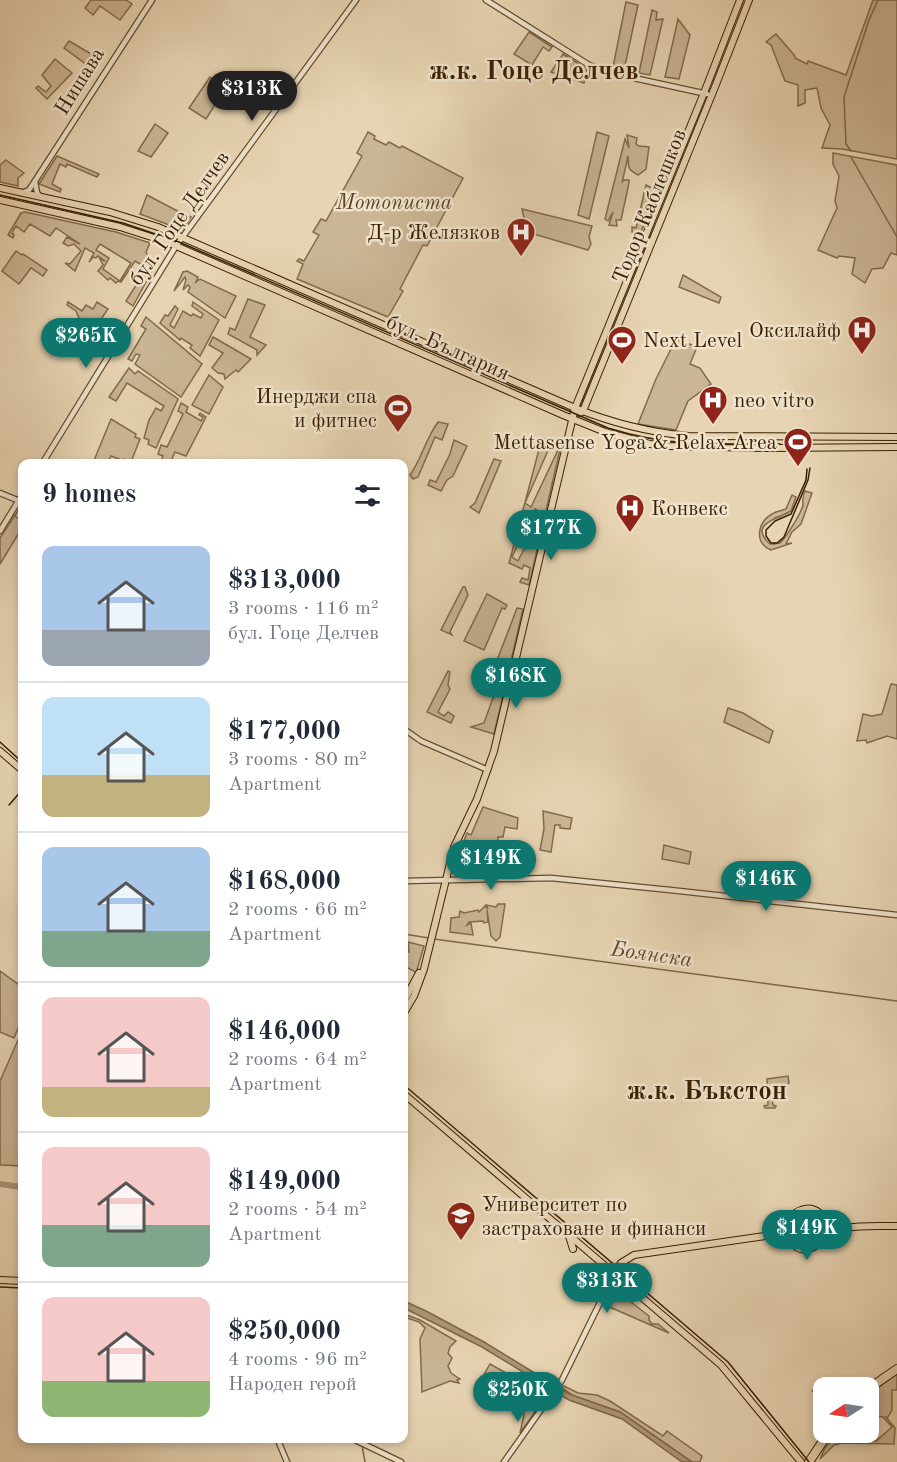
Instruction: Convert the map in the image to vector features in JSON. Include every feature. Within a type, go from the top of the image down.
[{"type":"highway","points":[[879,1381],[897,1369]]},
{"type":"highway","points":[[809,1462],[822,1443]]},
{"type":"highway","points":[[814,1462],[827,1443]]},
{"type":"highway","points":[[806,1452],[817,1450]]},
{"type":"main road","name":"Тодор Каблешков","points":[[408,1006],[417,989],[425,963],[458,837],[488,770],[499,731],[575,408],[740,0]]},
{"type":"main road","name":"Тодор Каблешков","points":[[583,411],[749,0]]},
{"type":"main road","name":"бул. България","points":[[0,188],[110,212],[158,226],[575,408],[626,426],[653,433],[688,436],[897,437]]},
{"type":"main road","name":"бул. България","points":[[0,200],[120,227],[176,246],[572,419],[630,439],[677,447],[897,447]]},
{"type":"main road","points":[[572,419],[583,411]]},
{"type":"main road","points":[[0,751],[18,767]]},
{"type":"main road","name":"Тодор Каблешков","points":[[408,994],[425,963]]},
{"type":"main road","points":[[408,1097],[721,1365],[799,1462]]},
{"type":"main road","points":[[765,1236],[780,1229],[794,1213],[806,1209],[817,1211],[835,1225],[847,1228],[897,1226]]},
{"type":"main road","points":[[789,1219],[787,1232],[791,1242]]},
{"type":"main road","points":[[823,1241],[828,1230],[825,1219]]},
{"type":"main road","points":[[614,1274],[621,1263],[634,1255],[765,1236],[781,1236],[800,1248],[809,1249],[815,1248],[833,1233],[847,1228]]},
{"type":"main road","points":[[569,1236],[573,1249]]},
{"type":"main road","points":[[0,1280],[18,1281]]},
{"type":"street","name":"Нишава","points":[[21,193],[29,190],[152,0]]},
{"type":"street","name":"бул. Гоце Делчев","points":[[45,459],[176,246],[356,0]]},
{"type":"street","points":[[486,0],[589,65],[620,75],[712,95]]},
{"type":"street","points":[[35,181],[40,197]]},
{"type":"street","points":[[0,493],[18,500]]},
{"type":"street","points":[[0,531],[18,505]]},
{"type":"street","points":[[408,732],[421,741],[488,770]]},
{"type":"street","points":[[408,881],[540,878],[574,880],[897,915]]},
{"type":"street","points":[[504,1462],[558,1385],[614,1274]]},
{"type":"street","points":[[281,1443],[288,1462]]},
{"type":"street","points":[[360,1443],[400,1462]]},
{"type":"green space","points":[[91,0],[126,0],[132,4],[120,20],[100,6],[93,15],[85,8]]},
{"type":"green space","points":[[873,0],[897,0],[897,159],[842,149],[822,148],[830,125],[821,108],[817,88],[805,90],[805,103],[798,106],[798,85],[785,81],[771,45],[766,42],[776,34],[795,58],[807,64],[808,61],[846,75]]},
{"type":"green space","points":[[626,2],[638,5],[624,70],[613,67]]},
{"type":"green space","points":[[652,10],[657,12],[656,20],[663,19],[650,75],[639,73]]},
{"type":"green space","points":[[678,19],[690,35],[679,79],[665,77]]},
{"type":"green space","points":[[529,32],[552,47],[549,51],[543,47],[532,65],[514,54]]},
{"type":"green space","points":[[69,41],[98,58],[84,80],[79,76],[87,65],[64,48]]},
{"type":"green space","points":[[563,54],[587,69],[584,83],[551,72]]},
{"type":"green space","points":[[55,59],[72,73],[47,99],[36,88],[38,86],[46,92],[51,86],[42,75]]},
{"type":"green space","points":[[210,77],[226,88],[206,119],[189,108]]},
{"type":"green space","points":[[155,124],[168,133],[151,157],[138,151]]},
{"type":"green space","name":"Мотописта","points":[[368,132],[375,136],[374,139],[386,145],[389,142],[400,148],[402,146],[463,178],[427,246],[423,245],[400,289],[403,291],[388,317],[297,279],[303,264],[297,261],[299,259],[304,261],[319,235],[313,232],[321,219],[326,221],[362,156],[357,153]]},
{"type":"green space","points":[[597,132],[609,136],[589,219],[578,215]]},
{"type":"green space","points":[[627,135],[637,138],[636,144],[639,146],[649,147],[646,169],[638,175],[632,171],[629,167],[628,156],[622,183],[623,180],[629,180],[629,183],[621,220],[616,220],[617,226],[609,225],[613,212],[608,221],[605,219],[625,139],[629,148]]},
{"type":"green space","points":[[833,153],[897,165],[897,255],[891,253],[883,268],[872,269],[865,283],[852,274],[855,258],[839,256],[837,258],[818,250],[837,208],[835,201],[839,176],[833,164]]},
{"type":"green space","points":[[57,156],[99,174],[97,177],[67,164],[66,167],[60,164],[52,184],[61,189],[60,192],[39,184]]},
{"type":"green space","points":[[6,160],[24,173],[18,178],[18,186],[0,182],[0,165]]},
{"type":"green space","points":[[646,185],[659,192],[639,236],[632,232],[632,227],[636,228]]},
{"type":"green space","points":[[147,195],[191,217],[184,228],[179,231],[140,214]]},
{"type":"green space","points":[[522,209],[592,226],[589,237],[591,244],[588,250],[527,232]]},
{"type":"green space","points":[[21,213],[116,232],[150,243],[146,252],[153,266],[133,306],[126,301],[147,268],[135,261],[121,282],[116,283],[110,278],[108,280],[98,271],[103,265],[100,259],[105,261],[98,256],[93,257],[89,262],[94,253],[85,248],[75,271],[65,263],[70,264],[81,251],[74,244],[68,246],[63,243],[67,237],[80,244],[56,228],[50,236],[30,224],[24,232],[16,226],[12,233],[13,238],[8,235]],"holes":[[[100,244],[131,263],[120,281],[103,269],[109,258],[96,250]]]},
{"type":"green space","points":[[650,233],[653,234],[581,406],[580,405]]},
{"type":"green space","points":[[16,251],[47,270],[43,276],[31,268],[19,284],[2,271]]},
{"type":"green space","points":[[187,271],[198,277],[196,282],[200,279],[236,296],[225,318],[188,292],[190,287],[188,285],[183,290],[185,277],[174,291],[183,272]]},
{"type":"green space","points":[[683,275],[721,297],[719,303],[679,287]]},
{"type":"green space","points":[[248,299],[265,305],[250,337],[266,345],[257,355],[257,350],[228,334],[230,328],[235,330]]},
{"type":"green space","points":[[68,302],[82,311],[86,305],[93,309],[97,302],[108,309],[95,328],[79,318],[76,311],[67,305]]},
{"type":"green space","points":[[193,302],[219,320],[200,356],[190,348],[192,345],[181,338],[180,340],[160,323],[175,306],[178,309],[170,325],[174,328],[183,311],[201,318],[203,314],[192,306]]},
{"type":"green space","points":[[146,317],[202,364],[181,397],[135,364],[140,355],[136,354],[132,361],[128,359],[146,329],[141,326]]},
{"type":"green space","points":[[213,337],[251,359],[238,372],[236,370],[225,379],[224,374],[212,368],[223,353],[209,345]]},
{"type":"green space","points":[[676,339],[697,347],[690,364],[700,368],[711,384],[688,401],[676,430],[638,424],[656,379]]},
{"type":"green space","points":[[129,368],[135,374],[138,371],[178,399],[156,448],[148,444],[149,440],[144,438],[149,420],[156,408],[161,411],[164,406],[127,383],[116,401],[109,397]]},
{"type":"green space","points":[[209,375],[223,387],[209,414],[192,405]]},
{"type":"green space","points":[[181,403],[188,407],[186,412],[201,421],[203,417],[199,415],[200,413],[206,417],[186,456],[175,452],[172,459],[162,459],[163,456],[158,454],[161,445],[167,447],[183,414],[178,411]]},
{"type":"green space","points":[[111,419],[136,434],[135,437],[140,439],[132,459],[119,459],[111,456],[110,459],[95,459]]},
{"type":"green space","points":[[438,422],[448,424],[442,440],[435,437],[418,477],[413,479],[410,475]]},
{"type":"green space","points":[[542,438],[561,445],[529,585],[520,582],[522,578],[528,580],[530,568],[524,565],[522,569],[509,563]],"holes":[[[550,446],[558,450],[531,507],[525,503]],[[535,509],[542,513],[518,561],[512,557]]]},
{"type":"green space","points":[[454,440],[467,446],[453,476],[447,480],[441,491],[428,485],[430,480],[436,482],[450,454]]},
{"type":"green space","points":[[494,459],[501,461],[479,513],[470,507],[475,503]]},
{"type":"green space","points":[[805,491],[812,493],[801,524],[792,532],[786,544],[792,543],[771,550],[766,547],[760,538],[763,522],[774,513],[786,509],[792,495],[796,497],[791,511],[773,519],[762,531],[770,544],[780,543],[799,514]]},
{"type":"green space","points":[[18,511],[15,516],[18,518],[18,535],[0,564],[0,538]]},
{"type":"green space","points":[[463,587],[468,595],[450,632],[452,635],[441,630]]},
{"type":"green space","points":[[487,594],[507,605],[505,609],[502,608],[484,650],[464,641]]},
{"type":"green space","points":[[517,608],[523,609],[494,734],[471,727],[484,723],[504,667],[496,663]]},
{"type":"green space","points":[[448,671],[450,672],[448,685],[450,689],[438,712],[444,716],[448,712],[454,716],[451,723],[427,712]]},
{"type":"green space","points":[[891,684],[897,685],[897,739],[887,736],[867,743],[866,740],[857,741],[863,714],[872,716],[882,714]]},
{"type":"green space","points":[[728,708],[743,713],[773,731],[769,743],[724,722]]},
{"type":"green space","points":[[483,807],[518,818],[517,829],[505,827],[503,837],[498,837],[498,849],[483,847],[480,844],[477,849],[464,841],[467,833],[471,835]]},
{"type":"green space","points":[[543,811],[572,818],[570,829],[555,825],[551,852],[540,850],[544,829]]},
{"type":"green space","points":[[664,845],[691,852],[689,864],[662,859]]},
{"type":"green space","points":[[498,904],[505,904],[500,937],[496,941],[491,936],[487,910],[488,922],[469,922],[467,925],[471,923],[473,935],[450,932],[451,918],[459,917],[460,911],[464,913],[478,910],[479,912],[485,906],[488,909],[486,905],[496,907]]},
{"type":"green space","points":[[408,942],[424,946],[416,973],[408,968]]},
{"type":"green space","points":[[0,971],[18,984],[18,1028],[14,1038],[0,1032]]},
{"type":"green space","points":[[18,1040],[18,1166],[0,1165],[0,1081]]},
{"type":"green space","points":[[788,1076],[789,1083],[785,1086],[781,1099],[772,1099],[775,1108],[765,1108],[764,1106],[768,1105],[767,1079]]},
{"type":"green space","points":[[807,1211],[819,1217],[825,1229],[819,1241],[807,1247],[795,1241],[789,1229],[795,1217]]},
{"type":"green space","points":[[613,1288],[649,1316],[652,1324],[658,1324],[669,1333],[605,1305]]},
{"type":"green space","points":[[408,1316],[456,1341],[448,1353],[452,1358],[448,1366],[451,1373],[460,1379],[457,1380],[459,1383],[450,1381],[422,1392],[420,1339],[425,1328],[419,1322],[408,1318]]},
{"type":"green space","points":[[490,1364],[524,1383],[526,1402],[537,1409],[520,1433],[524,1415],[522,1409],[518,1405],[477,1387]]},
{"type":"green space","points":[[897,1373],[897,1390],[892,1390],[892,1410],[886,1417],[895,1428],[894,1444],[842,1443],[879,1443],[879,1438],[892,1427],[883,1417],[879,1416],[879,1387]]},
{"type":"green space","points":[[564,1386],[578,1393],[597,1395],[610,1401],[663,1436],[667,1431],[702,1456],[700,1462],[692,1462],[620,1412],[574,1396],[561,1387]]},
{"type":"green space","points":[[829,1443],[842,1443],[834,1445],[820,1459]]},
{"type":"shaded area","points":[[408,1303],[484,1342],[569,1394],[620,1412],[692,1462],[682,1462],[622,1419],[569,1400],[482,1347],[408,1310]]},
{"type":"waterway","points":[[851,151],[846,144],[844,97],[869,20],[878,0]]},
{"type":"waterway","points":[[851,157],[897,237]]},
{"type":"waterway","points":[[775,518],[781,516]]},
{"type":"waterway","points":[[773,544],[779,543],[784,538]]},
{"type":"waterway","name":"Боянска","points":[[408,935],[429,938]]},
{"type":"waterway","name":"Боянска","points":[[434,939],[897,1001]]},
{"type":"waterway","points":[[0,1184],[18,1186]]},
{"type":"waterway","points":[[362,1445],[365,1462]]},
{"type":"tram line","points":[[0,195],[123,223],[179,242],[608,428],[672,442],[780,444]]},
{"type":"tram line","points":[[807,469],[806,480],[791,514],[775,521],[766,530],[766,536],[771,543],[777,543],[784,537],[808,480],[810,468]]},
{"type":"tram line","points":[[0,742],[18,758]]},
{"type":"tram line","points":[[9,805],[18,795]]},
{"type":"tram line","points":[[408,1088],[728,1362],[809,1462]]},
{"type":"tram line","points":[[0,1287],[18,1288]]},
{"type":"place","name":"Д-р Желязков","points":[[521,258]]},
{"type":"place","name":"Оксилайф","points":[[862,356]]},
{"type":"place","name":"Next Level","points":[[622,366]]},
{"type":"place","name":"neo vitro","points":[[713,426]]},
{"type":"place","name":"Инерджи спа и фитнес","points":[[398,434]]},
{"type":"place","name":"Mettasense Yoga & Relax Area","points":[[798,468]]},
{"type":"place","name":"Конвекс","points":[[630,534]]},
{"type":"place","name":"Университет по застраховане и финанси","points":[[461,1242]]},
{"type":"district","name":"ж.к. Гоце Делчев","points":[[534,70]]},
{"type":"district","name":"ж.к. Бъкстон","points":[[707,1090]]}]
